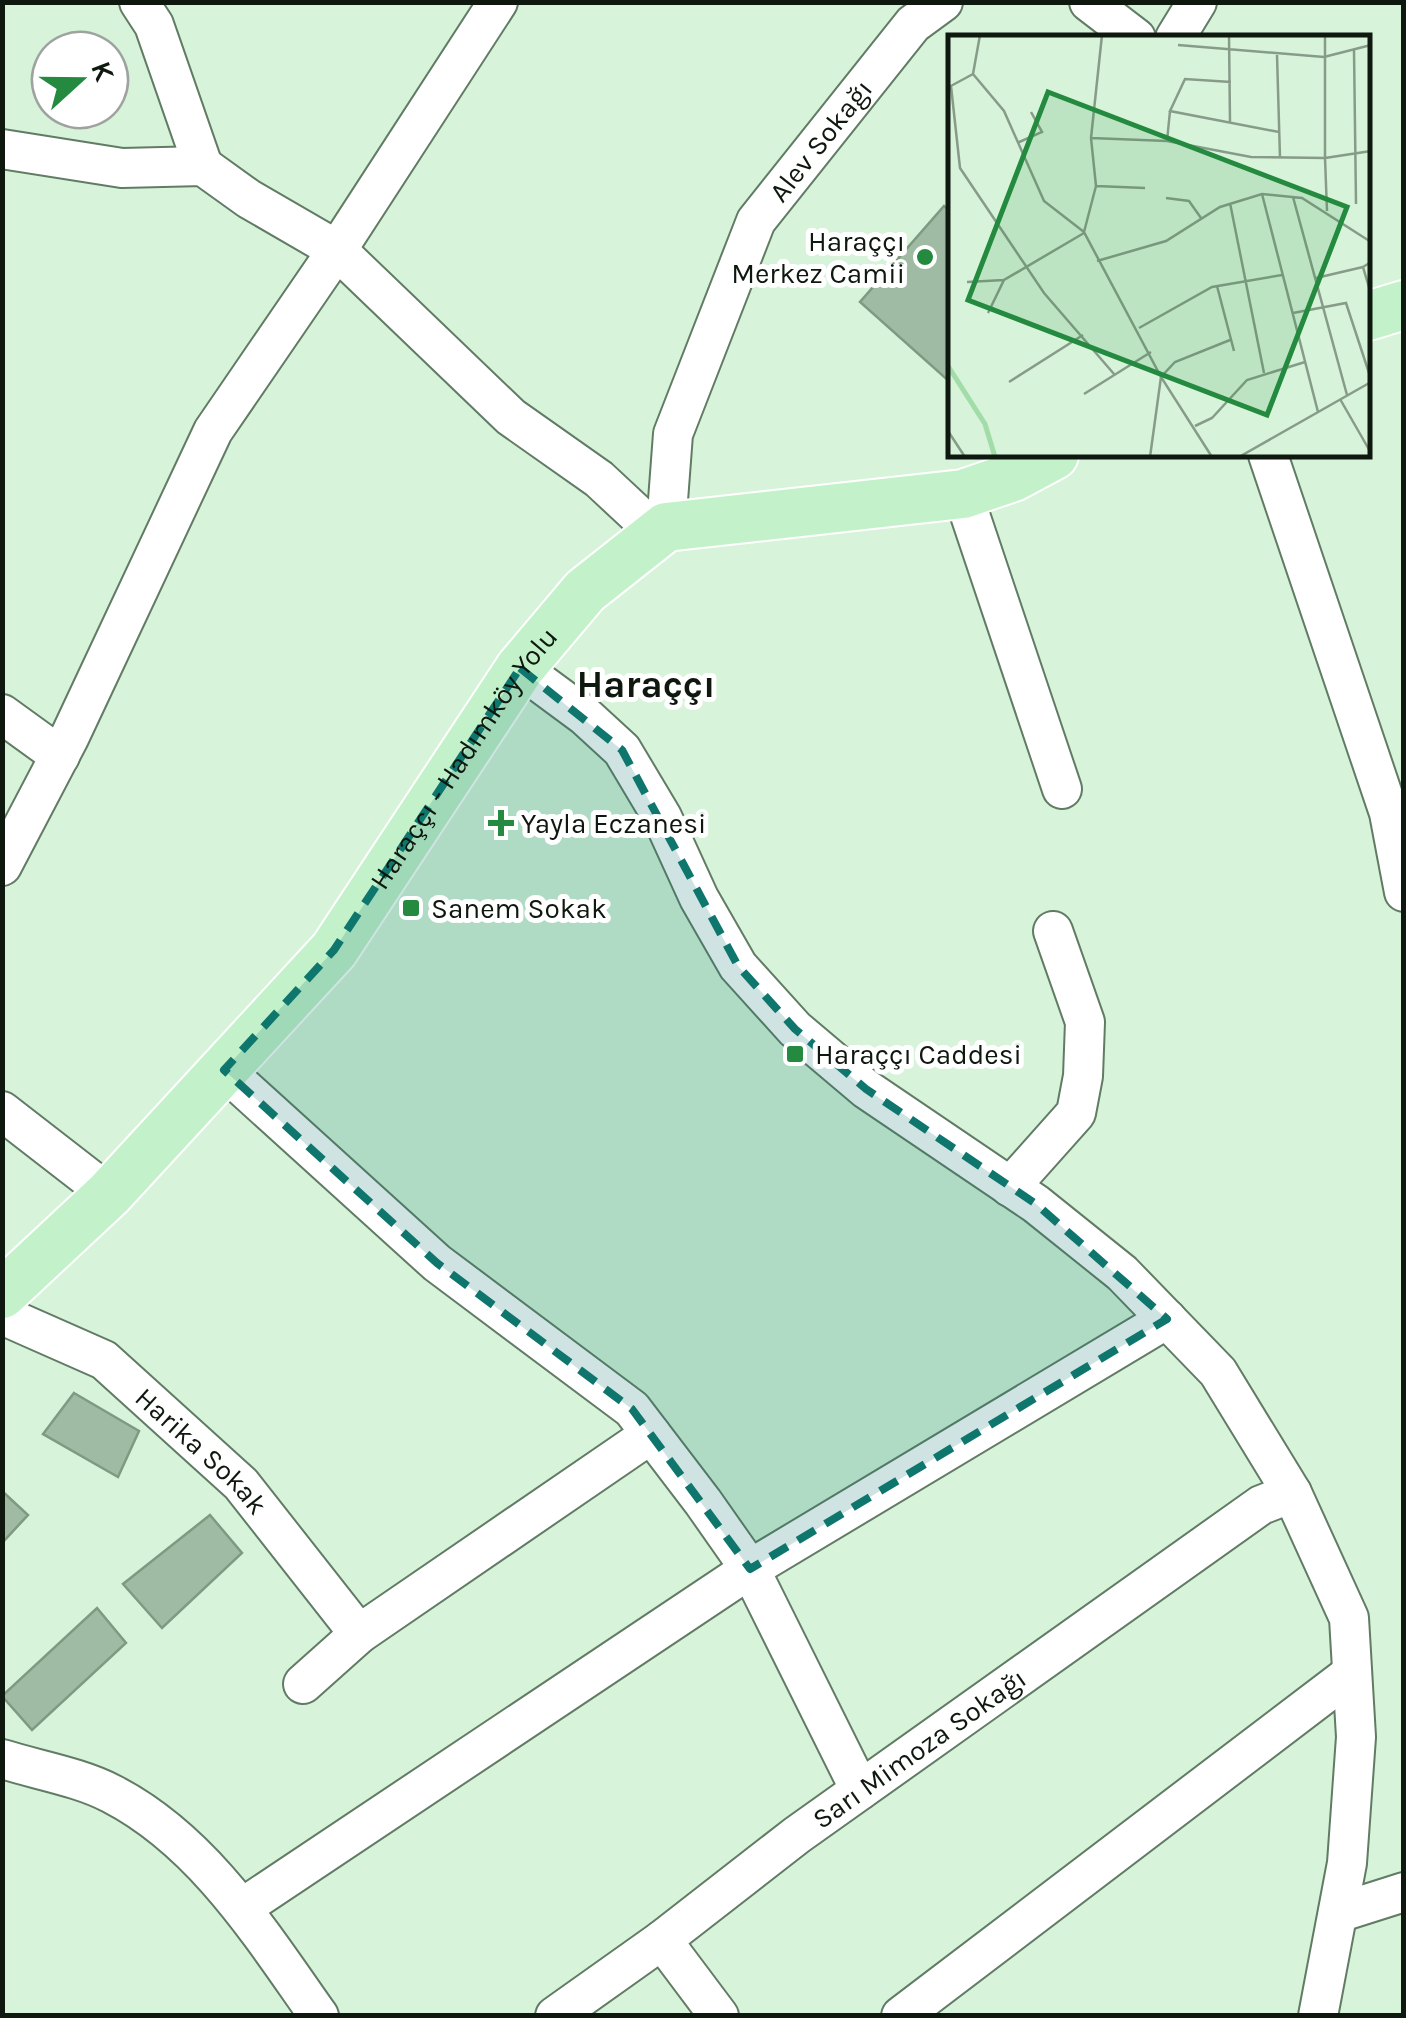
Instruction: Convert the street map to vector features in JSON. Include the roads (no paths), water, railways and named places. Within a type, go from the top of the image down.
[{"type":"main road","points":[[1371,315],[1404,305]]},
{"type":"main road","points":[[662,530],[964,494],[1013,477],[1048,458]]},
{"type":"main road","name":"Haraççı - Hadımköy Yolu","points":[[2,1294],[109,1194],[334,950],[520,668],[584,591],[662,530]]},
{"type":"street","points":[[140,2],[154,25],[202,166],[249,199],[338,250],[512,417],[599,478],[662,530]]},
{"type":"street","points":[[2,866],[60,756],[213,431],[338,250],[498,2]]},
{"type":"street","name":"Alev Sokağı","points":[[662,530],[673,434],[756,221],[913,24],[943,2]]},
{"type":"street","points":[[1088,2],[1132,35]]},
{"type":"street","points":[[1176,35],[1198,2]]},
{"type":"street","points":[[2,149],[122,168],[202,166]]},
{"type":"street","points":[[1269,458],[1396,811],[1404,892]]},
{"type":"street","points":[[964,494],[1062,789]]},
{"type":"street","points":[[520,668],[586,716],[622,750],[662,817],[699,898],[738,966],[795,1029],[866,1089],[1010,1187],[1122,1273],[1218,1372],[1292,1492],[1349,1618],[1356,1737],[1347,1863],[1318,2016]]},
{"type":"street","points":[[2,714],[60,756]]},
{"type":"street","points":[[1010,1187],[1076,1112],[1083,1076],[1085,1022],[1052,931]]},
{"type":"street","points":[[224,1070],[437,1263],[632,1409],[704,1502],[750,1570],[860,1790]]},
{"type":"street","points":[[2,1111],[109,1194]]},
{"type":"street","name":"Harika Sokak","points":[[2,1315],[104,1360],[241,1484],[360,1634]]},
{"type":"street","points":[[242,1908],[750,1570],[1167,1320]]},
{"type":"street","points":[[303,1684],[360,1634],[650,1434]]},
{"type":"street","name":"Sarı Mimoza Sokağı","points":[[555,2016],[860,1790],[1262,1505],[1292,1492]]},
{"type":"street","points":[[917,2011],[1352,1672]]},
{"type":"street","points":[[2,1759],[108,1792],[160,1823],[242,1908],[319,2016]]},
{"type":"street","points":[[1338,1913],[1404,1892]]},
{"type":"street","points":[[662,1940],[719,2016]]},
{"type":"place","name":"Haraççı Merkez Camii","points":[[925,257]]},
{"type":"place","name":"Yayla Eczanesi","points":[[501,823]]},
{"type":"place","name":"Sanem Sokak","points":[[411,908]]},
{"type":"place","name":"Haraççı Caddesi","points":[[795,1054]]},
{"type":"district","name":"Haraççı","points":[[646,684]]}]
